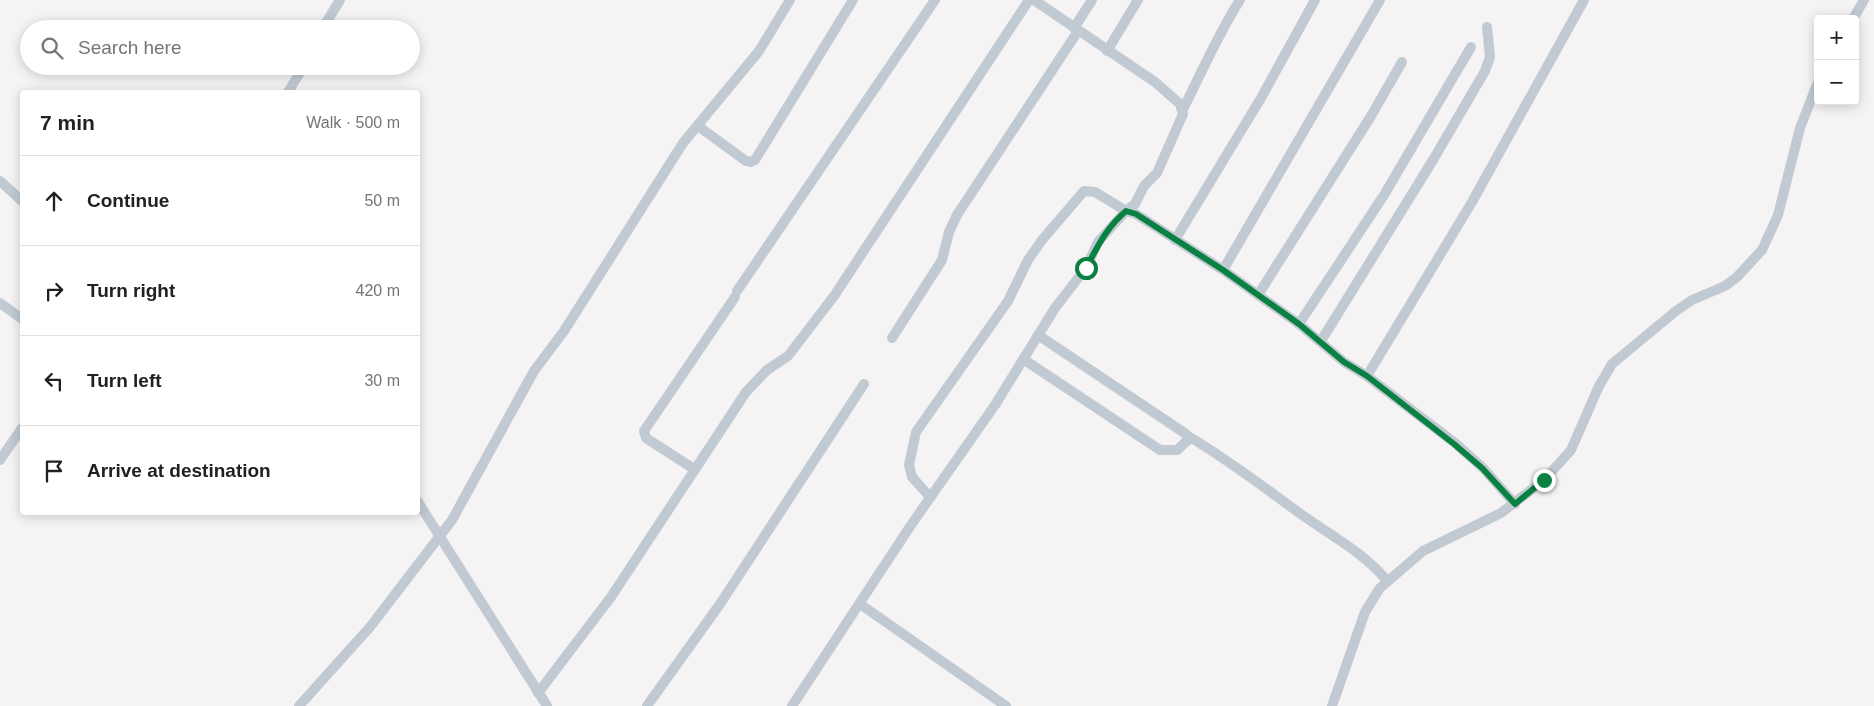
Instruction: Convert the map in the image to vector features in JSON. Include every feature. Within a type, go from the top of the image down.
[{"type":"street","points":[[328,20],[340,0]]},
{"type":"street","points":[[299,706],[370,626],[460,507],[526,385],[564,331],[678,151],[759,51],[790,0]]},
{"type":"street","points":[[698,126],[746,161],[756,160],[853,0]]},
{"type":"street","points":[[694,469],[646,438],[644,431],[935,0]]},
{"type":"street","points":[[538,693],[611,597],[746,392],[766,370],[788,356],[834,296],[1029,0]]},
{"type":"street","points":[[1034,0],[1155,82],[1183,109]]},
{"type":"street","points":[[892,338],[942,260],[949,232],[957,215],[1076,29],[1092,0]]},
{"type":"street","points":[[1107,51],[1138,0]]},
{"type":"street","points":[[792,706],[930,497],[995,405],[1055,308],[1086,268],[1098,242],[1126,211],[1135,204],[1144,186],[1161,165],[1183,114],[1183,109],[1215,49],[1224,25],[1240,0]]},
{"type":"street","points":[[1176,240],[1261,98],[1314,0]]},
{"type":"street","points":[[1223,270],[1380,0]]},
{"type":"street","points":[[1367,376],[1482,185],[1584,0]]},
{"type":"street","points":[[1855,15],[1864,0]]},
{"type":"street","points":[[1321,341],[1433,160],[1485,70],[1490,57],[1487,27]]},
{"type":"street","points":[[1299,324],[1384,195],[1471,47]]},
{"type":"street","points":[[1258,295],[1371,116],[1402,62]]},
{"type":"street","points":[[289,90],[298,75]]},
{"type":"street","points":[[1332,706],[1364,612],[1387,581],[1423,552],[1515,504],[1544,480],[1571,450],[1599,386],[1612,364],[1676,311],[1692,300],[1725,286],[1737,277],[1762,250],[1778,215],[1800,128],[1814,92]]},
{"type":"street","points":[[0,181],[20,199]]},
{"type":"street","points":[[930,497],[912,478],[909,465],[916,432],[1008,301],[1028,260],[1042,240],[1084,191],[1095,192],[1126,211],[1136,214],[1223,270],[1299,324],[1344,362],[1367,376],[1460,448],[1482,468],[1515,504]]},
{"type":"street","points":[[0,303],[20,318]]},
{"type":"street","points":[[1038,334],[1188,436],[1239,467],[1340,541],[1379,572],[1387,581]]},
{"type":"street","points":[[1023,359],[1163,452],[1177,450],[1186,442],[1188,436]]},
{"type":"street","points":[[647,706],[720,604],[864,384]]},
{"type":"street","points":[[0,460],[20,431]]},
{"type":"street","points":[[420,505],[440,534],[501,636],[547,706]]},
{"type":"street","points":[[860,604],[1006,706]]},
{"type":"route","points":[[1086,268],[1098,242],[1119,217],[1126,211],[1136,214],[1196,255],[1223,270],[1299,324],[1344,362],[1367,376],[1482,468],[1515,504],[1544,480]]}]
